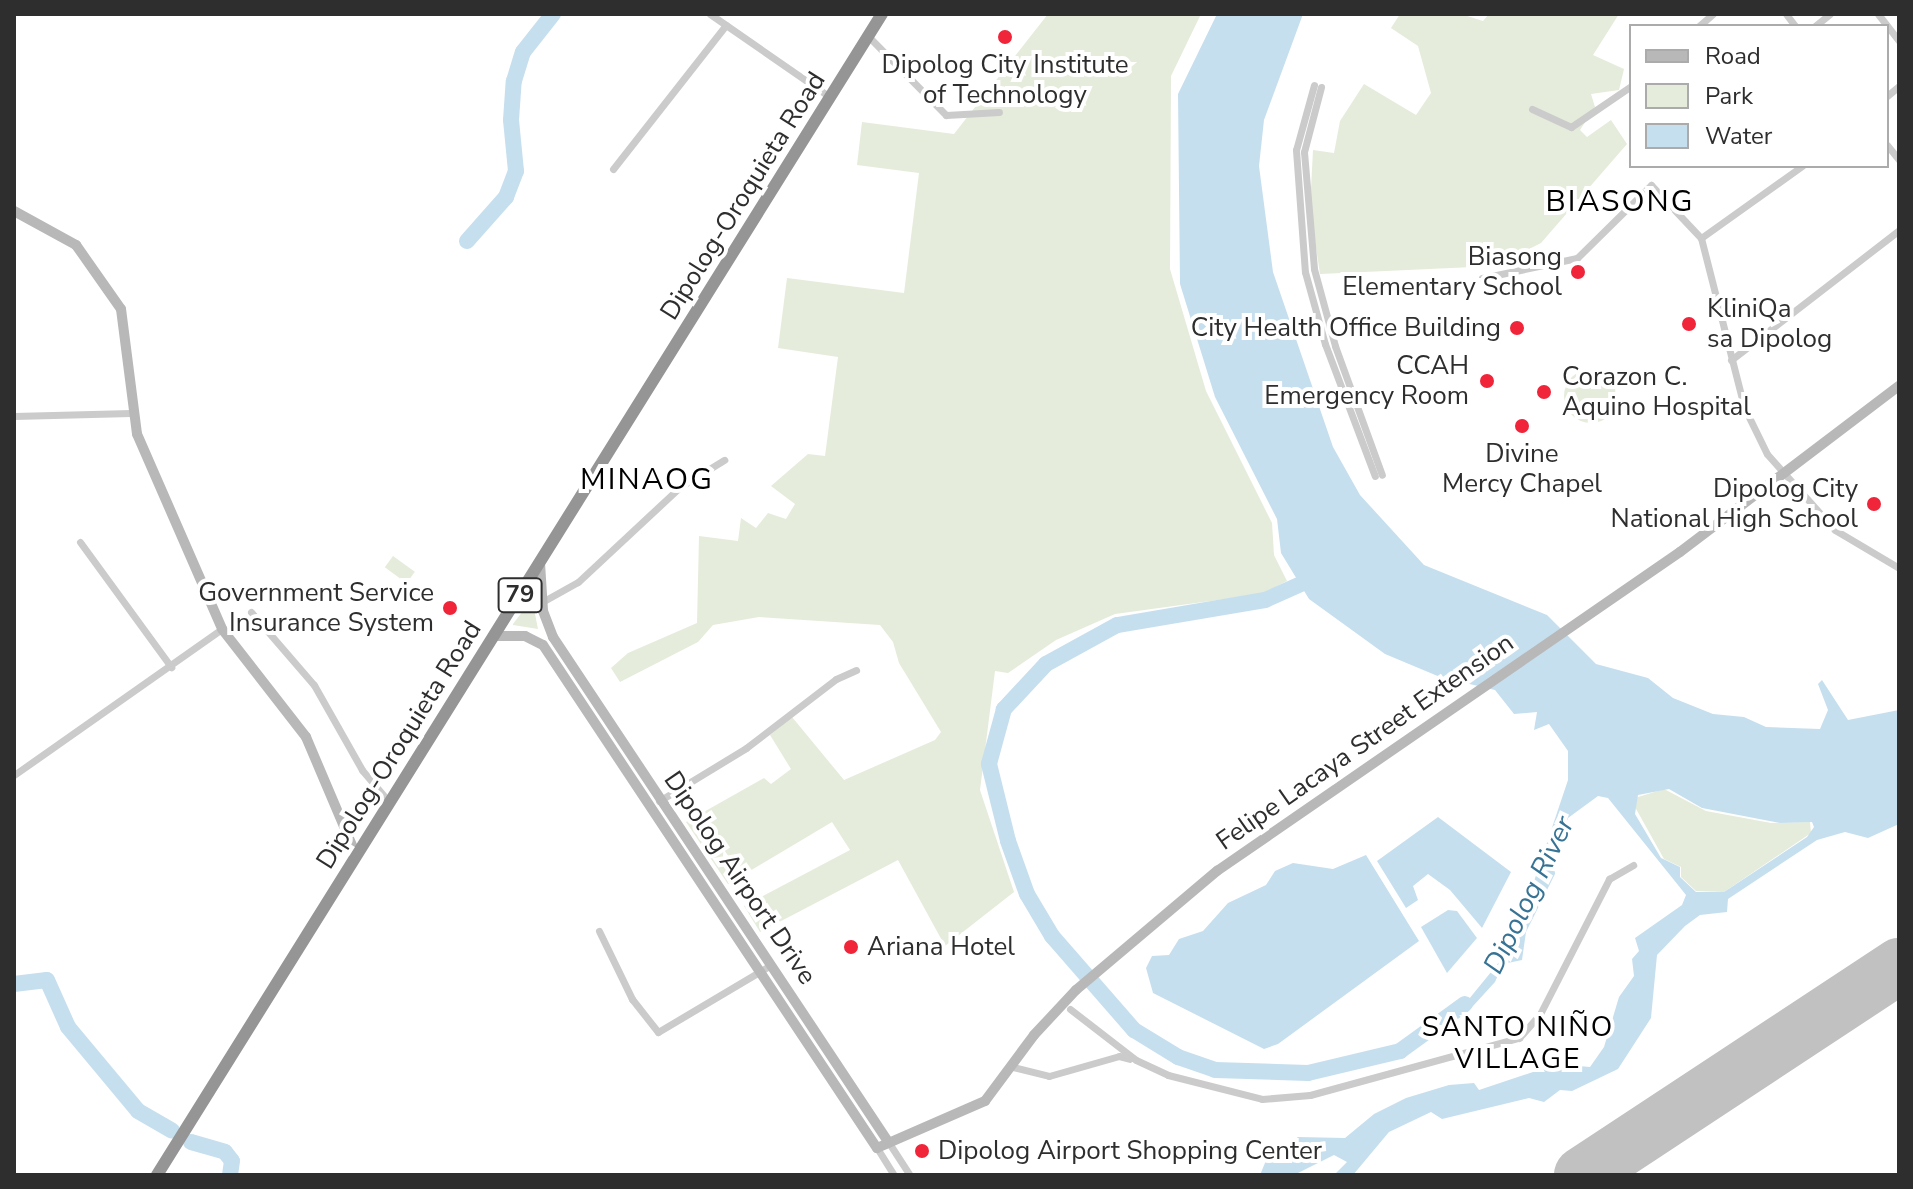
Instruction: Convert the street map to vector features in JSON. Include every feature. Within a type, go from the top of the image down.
[{"type":"highway","name":"Dipolog-Oroquieta Road","points":[[157,1175],[882,14]]},
{"type":"main road","points":[[14,211],[76,245],[121,309],[128,339],[131,413],[222,629],[306,737],[356,855]]},
{"type":"main road","name":"Felipe Lacaya Street Extension","points":[[877,1148],[973,1109],[1013,1067],[1034,1035],[1076,990],[1265,835],[1784,477],[1899,386]]},
{"type":"main road","name":"Dipolog Airport Drive","points":[[540,563],[542,602],[553,637],[889,1143]]},
{"type":"main road","points":[[493,636],[525,636],[543,645],[553,637]]},
{"type":"main road","name":"Dipolog Airport Drive","points":[[543,645],[877,1148]]},
{"type":"street","points":[[710,14],[830,97]]},
{"type":"street","points":[[613,169],[726,25]]},
{"type":"street","points":[[868,36],[946,115],[999,112]]},
{"type":"street","points":[[1317,86],[1296,150],[1305,272],[1325,344],[1378,476]]},
{"type":"street","points":[[1532,109],[1571,127],[1629,87]]},
{"type":"street","points":[[1701,238],[1799,168]]},
{"type":"street","points":[[1482,278],[1577,258],[1651,185],[1701,238],[1731,360],[1751,424],[1784,477],[1835,530],[1899,568]]},
{"type":"street","points":[[1731,360],[1899,230]]},
{"type":"street","points":[[14,416],[131,413]]},
{"type":"street","points":[[542,602],[578,582],[680,487],[724,460]]},
{"type":"street","points":[[80,542],[171,667]]},
{"type":"street","points":[[251,612],[307,675],[362,770],[389,802]]},
{"type":"street","points":[[14,775],[222,629]]},
{"type":"street","points":[[650,807],[756,742],[826,686],[856,670]]},
{"type":"street","points":[[1013,1067],[1049,1076],[1119,1056],[1203,1086],[1291,1099],[1519,1038],[1540,1014],[1609,879],[1633,865]]},
{"type":"street","points":[[599,931],[632,999],[658,1032],[771,965]]},
{"type":"street","points":[[1070,1009],[1136,1060]]},
{"type":"street","points":[[889,1143],[910,1175]]},
{"type":"street","points":[[877,1148],[894,1175]]},
{"type":"green space","points":[[1048,14],[1201,14],[1171,76],[1170,269],[1206,391],[1272,523],[1274,555],[1287,581],[1262,594],[1115,614],[1056,640],[1008,673],[995,671],[980,790],[1014,892],[945,946],[898,860],[760,932],[744,906],[850,850],[832,822],[728,884],[686,822],[764,778],[771,784],[791,769],[770,735],[792,717],[844,780],[935,740],[941,732],[899,663],[893,642],[880,625],[759,617],[713,625],[698,642],[620,682],[611,668],[628,653],[697,623],[699,536],[738,541],[741,518],[756,528],[768,513],[786,519],[795,504],[771,486],[808,454],[825,456],[838,357],[778,348],[787,278],[904,293],[919,173],[857,165],[862,122],[954,134]]},
{"type":"green space","points":[[1400,14],[1461,14],[1483,21],[1489,14],[1619,14],[1593,55],[1624,69],[1619,90],[1591,94],[1595,107],[1580,130],[1587,137],[1611,120],[1627,144],[1541,243],[1495,266],[1320,274],[1310,208],[1313,150],[1334,153],[1340,121],[1364,84],[1416,115],[1431,93],[1418,46],[1391,28]]},
{"type":"green space","points":[[1591,369],[1610,377],[1618,396],[1610,415],[1591,423],[1572,415],[1564,396],[1572,377]]},
{"type":"green space","points":[[393,556],[415,572],[407,583],[385,567]]},
{"type":"green space","points":[[532,599],[538,629],[513,625],[513,624]]},
{"type":"green space","points":[[1664,789],[1706,811],[1771,823],[1810,822],[1811,833],[1724,892],[1696,891],[1681,877],[1681,867],[1664,859],[1635,807],[1635,798]]},
{"type":"water","points":[[1217,14],[1303,14],[1264,120],[1259,166],[1273,272],[1333,447],[1360,495],[1424,565],[1547,615],[1596,664],[1648,678],[1673,698],[1713,714],[1744,717],[1766,727],[1820,729],[1828,710],[1818,684],[1822,680],[1848,720],[1899,710],[1899,824],[1868,838],[1845,832],[1817,840],[1728,899],[1727,912],[1700,915],[1685,926],[1657,955],[1651,1018],[1618,1069],[1572,1091],[1560,1090],[1544,1102],[1529,1098],[1442,1119],[1431,1112],[1389,1132],[1353,1175],[1334,1175],[1347,1162],[1334,1155],[1294,1175],[1260,1175],[1267,1158],[1296,1161],[1292,1141],[1298,1137],[1345,1138],[1374,1114],[1406,1098],[1449,1085],[1474,1083],[1479,1090],[1557,1064],[1590,1067],[1604,1047],[1619,997],[1634,976],[1632,959],[1639,951],[1635,938],[1682,905],[1686,895],[1608,798],[1598,796],[1568,818],[1554,855],[1555,874],[1526,932],[1522,960],[1503,964],[1495,982],[1463,1017],[1446,1015],[1469,999],[1500,961],[1522,917],[1568,780],[1568,751],[1549,724],[1534,730],[1537,712],[1514,714],[1495,690],[1440,677],[1385,654],[1309,599],[1281,553],[1277,519],[1215,397],[1180,284],[1178,94]],"holes":[[[1669,789],[1702,808],[1780,823],[1812,822],[1814,827],[1807,837],[1724,892],[1696,892],[1680,877],[1680,867],[1661,858],[1635,814],[1638,795]]]},
{"type":"water","points":[[1438,817],[1511,872],[1482,928],[1450,890],[1428,874],[1413,886],[1418,900],[1406,908],[1377,861]]},
{"type":"water","points":[[1366,855],[1419,941],[1278,1044],[1264,1049],[1153,993],[1146,968],[1152,956],[1169,955],[1179,939],[1203,931],[1228,903],[1266,885],[1275,871],[1293,863],[1333,869]]},
{"type":"water","points":[[1448,910],[1457,911],[1477,938],[1447,973],[1421,927]]},
{"type":"waterway","points":[[467,241],[506,197],[516,171],[511,120],[514,81],[523,52],[553,14]]},
{"type":"waterway","name":"Dipolog River","points":[[1319,576],[1265,600],[1117,625],[1046,664],[1004,709],[989,764],[1008,841],[1027,894],[1052,936],[1134,1030],[1178,1057],[1215,1070],[1308,1073],[1400,1051],[1465,1004]]},
{"type":"waterway","points":[[14,984],[47,980],[68,1027],[138,1111],[172,1131]]},
{"type":"waterway","points":[[191,1142],[225,1152],[232,1161],[230,1175]]},
{"type":"runway","points":[[1582,1175],[1899,966]]},
{"type":"place","name":"Dipolog City Institute of Technology","points":[[1005,37]]},
{"type":"place","name":"Biasong Elementary School","points":[[1578,272]]},
{"type":"place","name":"KliniQa sa Dipolog","points":[[1689,324]]},
{"type":"place","name":"City Health Office Building","points":[[1517,328]]},
{"type":"place","name":"CCAH Emergency Room","points":[[1487,381]]},
{"type":"place","name":"Corazon C. Aquino Hospital","points":[[1544,392]]},
{"type":"place","name":"Divine Mercy Chapel","points":[[1522,426]]},
{"type":"place","name":"Dipolog City National High School","points":[[1874,504]]},
{"type":"place","name":"Government Service Insurance System","points":[[450,608]]},
{"type":"place","name":"Ariana Hotel","points":[[851,947]]},
{"type":"place","name":"Dipolog Airport Shopping Center","points":[[922,1151]]},
{"type":"district","name":"BIASONG","points":[[1620,202]]},
{"type":"district","name":"MINAOG","points":[[647,480]]},
{"type":"district","name":"SANTO NIÑO VILLAGE","points":[[1518,1043]]}]
